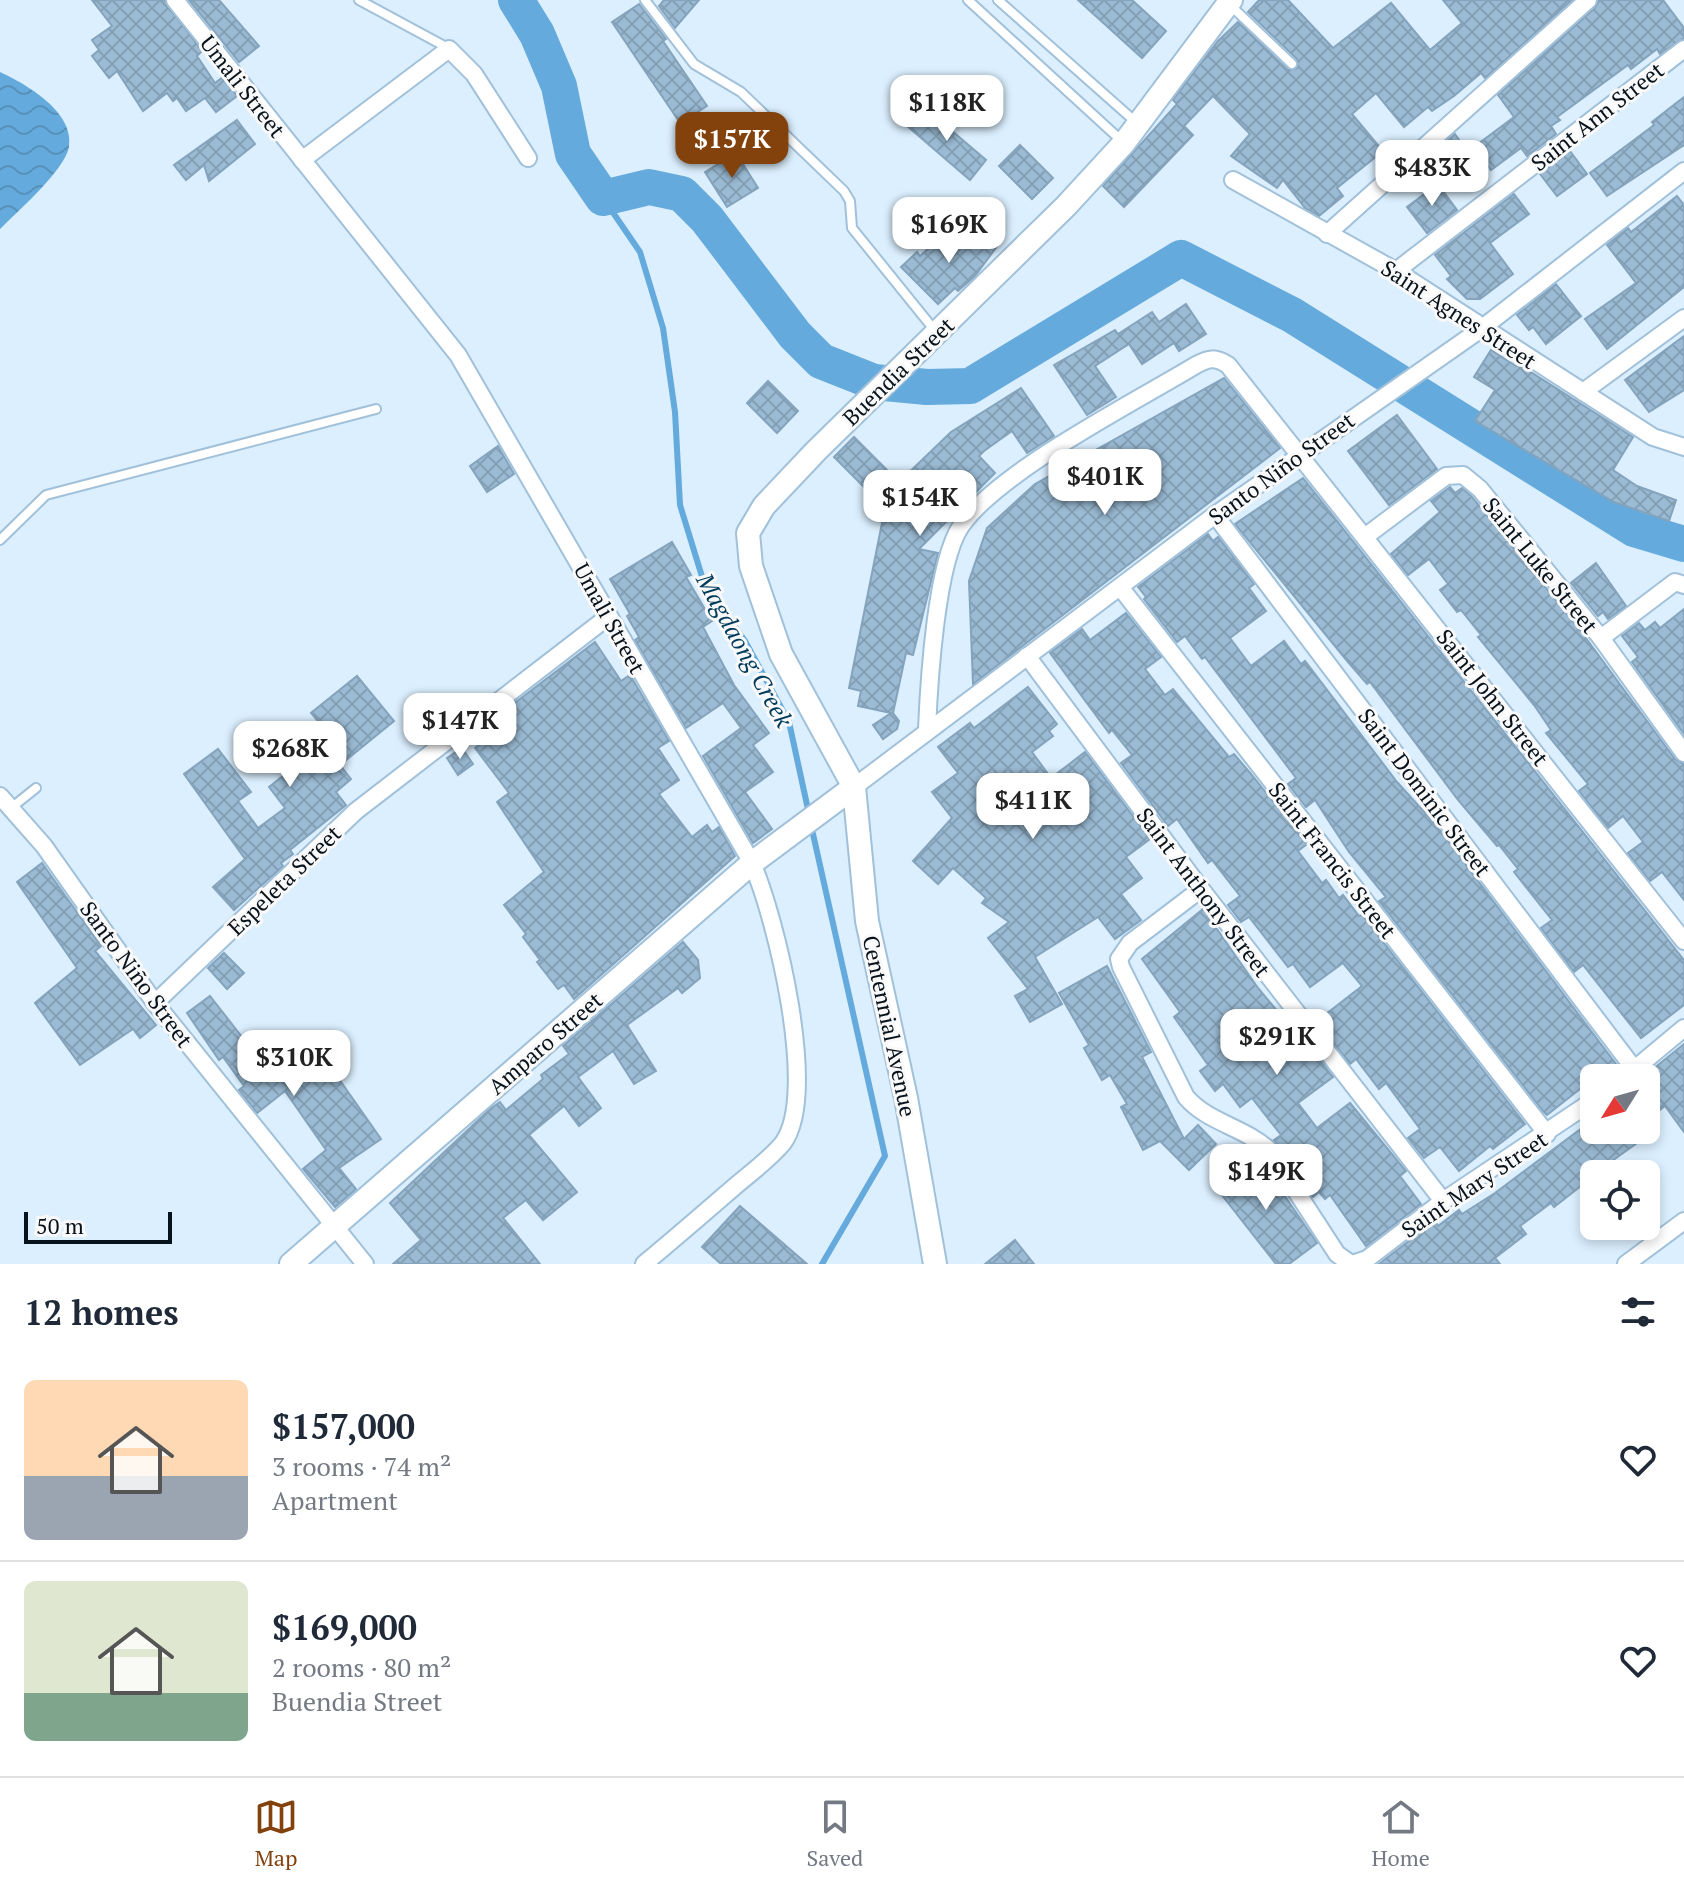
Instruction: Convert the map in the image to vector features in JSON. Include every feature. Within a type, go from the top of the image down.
[{"type":"street","name":"Umali Street","points":[[175,0],[458,355],[752,863],[771,914],[785,980],[798,1097],[795,1119],[783,1142],[764,1162],[644,1264]]},
{"type":"street","points":[[1327,234],[1588,0]]},
{"type":"street","name":"Buendia Street","points":[[846,792],[781,654],[751,566],[748,542],[755,518],[1124,143],[1230,2]]},
{"type":"street","points":[[302,160],[449,49],[474,74],[528,158]]},
{"type":"street","name":"Saint Ann Street","points":[[1396,271],[1684,49]]},
{"type":"street","name":"Santo Niño Street","points":[[802,826],[1215,515],[1481,329],[1684,171]]},
{"type":"street","name":"Saint Agnes Street","points":[[1233,180],[1396,271],[1481,329],[1653,437],[1684,447]]},
{"type":"street","points":[[1583,392],[1684,318]]},
{"type":"street","name":"Saint John Street","points":[[927,729],[930,660],[951,549],[961,527],[981,504],[1024,470],[1208,358],[1228,365],[1684,941]]},
{"type":"street","name":"Saint Luke Street","points":[[1366,536],[1446,476],[1463,475],[1480,489],[1601,638],[1684,753]]},
{"type":"street","name":"Saint Dominic Street","points":[[1215,515],[1622,1064]]},
{"type":"street","points":[[1601,638],[1675,582],[1684,585]]},
{"type":"street","name":"Saint Francis Street","points":[[1120,587],[1547,1134]]},
{"type":"street","name":"Espeleta Street","points":[[155,1003],[356,811],[609,616]]},
{"type":"street","name":"Saint Anthony Street","points":[[1027,656],[1201,889],[1443,1201]]},
{"type":"street","name":"Centennial Avenue","points":[[846,792],[867,921],[906,1098],[935,1264]]},
{"type":"street","name":"Santo Niño Street","points":[[4,806],[44,846],[155,1003],[365,1264]]},
{"type":"street","name":"Amparo Street","points":[[291,1264],[752,863],[802,826]]},
{"type":"street","points":[[1201,889],[1130,943],[1119,959],[1121,967],[1186,1097],[1194,1107],[1258,1140],[1270,1151],[1337,1254],[1351,1264]]},
{"type":"street","points":[[1641,1064],[1684,1028]]},
{"type":"street","name":"Saint Mary Street","points":[[1351,1264],[1367,1259],[1443,1201],[1580,1110]]},
{"type":"street","points":[[1626,1264],[1684,1221]]},
{"type":"lane","points":[[359,0],[449,49]]},
{"type":"lane","points":[[645,0],[694,64],[741,92],[844,191],[850,201],[852,228],[937,333]]},
{"type":"lane","points":[[968,0],[1124,143]]},
{"type":"lane","points":[[988,18],[1000,1],[1138,125]]},
{"type":"lane","points":[[1230,2],[1292,64]]},
{"type":"lane","points":[[0,540],[46,495],[376,409]]},
{"type":"lane","points":[[4,806],[36,788]]},
{"type":"water","points":[[0,72],[35,92],[57,111],[69,134],[69,147],[50,179],[0,229]]},
{"type":"building","points":[[92,0],[164,0],[202,51],[197,56],[215,83],[223,77],[237,96],[216,112],[205,98],[186,111],[177,98],[173,101],[167,93],[143,111],[117,71],[109,78],[92,56],[99,50],[92,40],[112,26]]},
{"type":"building","points":[[189,0],[219,0],[259,46],[239,62]]},
{"type":"building","points":[[664,0],[699,0],[675,28],[659,6]]},
{"type":"building","points":[[1078,0],[1132,0],[1166,31],[1142,58]]},
{"type":"building","points":[[1259,0],[1288,0],[1333,48],[1391,3],[1430,50],[1462,23],[1443,0],[1572,0],[1485,78],[1481,73],[1454,96],[1432,111],[1428,107],[1404,127],[1376,93],[1352,114],[1383,151],[1337,188],[1343,196],[1319,216],[1305,208],[1283,180],[1277,188],[1231,156],[1250,134],[1213,96],[1184,126],[1193,135],[1124,207],[1103,186],[1177,104],[1173,100],[1218,41],[1238,22],[1288,70],[1298,68],[1297,59],[1248,12]]},
{"type":"building","points":[[1599,0],[1663,0],[1684,28],[1684,38],[1660,54],[1657,49],[1631,69],[1628,65],[1557,117],[1560,120],[1551,126],[1556,134],[1527,156],[1521,148],[1491,170],[1474,147],[1514,117],[1498,95],[1595,8]]},
{"type":"building","points":[[639,4],[666,39],[663,41],[707,106],[680,123],[612,22]]},
{"type":"building","points":[[1684,97],[1684,145],[1607,196],[1590,173],[1654,125],[1652,122]]},
{"type":"building","points":[[924,107],[986,160],[970,180],[907,126]]},
{"type":"building","points":[[237,120],[255,144],[209,181],[204,165],[186,180],[174,165]]},
{"type":"building","points":[[1455,134],[1469,154],[1438,177],[1425,161]]},
{"type":"building","points":[[1020,145],[1053,178],[1032,199],[999,166]]},
{"type":"building","points":[[1570,151],[1587,174],[1557,196],[1540,174]]},
{"type":"building","points":[[736,153],[758,188],[727,207],[705,172]]},
{"type":"building","points":[[1438,184],[1457,210],[1427,233],[1407,207]]},
{"type":"building","points":[[1514,194],[1529,214],[1490,243],[1513,274],[1480,299],[1467,299],[1447,279],[1451,276],[1435,255]]},
{"type":"building","points":[[1677,196],[1684,205],[1684,287],[1607,349],[1585,319],[1636,283],[1607,245],[1628,228],[1631,232]]},
{"type":"building","points":[[978,228],[998,245],[975,276],[958,291],[955,288],[938,304],[901,267],[917,252],[920,256],[940,238],[955,255]]},
{"type":"building","points":[[1556,284],[1581,316],[1546,344],[1533,327],[1529,330],[1517,315]]},
{"type":"building","points":[[1186,304],[1206,334],[1179,351],[1174,343],[1142,364],[1129,344],[1095,366],[1116,397],[1087,415],[1054,365],[1115,330],[1118,334],[1152,312],[1159,322]]},
{"type":"building","points":[[1684,336],[1684,390],[1649,412],[1625,380]]},
{"type":"building","points":[[1491,350],[1633,437],[1613,470],[1637,486],[1676,500],[1669,521],[1614,502],[1475,421],[1495,390],[1474,377]]},
{"type":"building","points":[[1224,378],[1280,448],[973,684],[969,581],[987,528],[1035,484]]},
{"type":"building","points":[[768,381],[798,411],[777,433],[747,403]]},
{"type":"building","points":[[1021,388],[1054,436],[1027,453],[1012,431],[984,451],[979,456],[995,473],[919,549],[938,553],[913,655],[906,653],[893,713],[899,721],[897,729],[883,739],[873,725],[891,713],[858,706],[861,691],[849,688],[885,508],[834,457],[854,437],[899,482],[951,432]]},
{"type":"building","points":[[1397,415],[1437,469],[1389,505],[1348,451]]},
{"type":"building","points":[[498,446],[514,474],[487,492],[470,466]]},
{"type":"building","points":[[1303,478],[1684,960],[1684,1005],[1641,1038],[1583,965],[1574,972],[1541,928],[1552,920],[1514,872],[1518,869],[1458,800],[1370,682],[1367,684],[1348,662],[1235,524]]},
{"type":"building","points":[[1450,487],[1455,493],[1462,488],[1472,497],[1580,630],[1675,759],[1684,764],[1684,900],[1662,872],[1650,881],[1628,853],[1643,842],[1623,816],[1608,828],[1579,791],[1588,784],[1546,733],[1551,730],[1478,637],[1481,635],[1440,590],[1448,584],[1429,559],[1408,575],[1391,554],[1440,512],[1431,501]]},
{"type":"building","points":[[1208,534],[1213,541],[1218,537],[1254,584],[1249,588],[1266,611],[1230,638],[1251,666],[1284,641],[1301,664],[1305,661],[1397,782],[1435,824],[1616,1064],[1580,1064],[1580,1089],[1547,1115],[1379,901],[1386,897],[1349,852],[1315,800],[1306,807],[1288,784],[1296,778],[1205,657],[1202,659],[1185,636],[1177,642],[1138,587]]},
{"type":"building","points":[[672,542],[691,575],[686,577],[712,621],[703,627],[734,685],[769,733],[753,745],[773,772],[745,792],[772,829],[753,843],[703,756],[741,728],[723,703],[686,728],[635,640],[639,637],[627,616],[630,614],[610,579]]},
{"type":"building","points":[[1596,563],[1626,606],[1608,619],[1603,612],[1598,616],[1571,583]]},
{"type":"building","points":[[1684,609],[1684,734],[1632,662],[1638,657],[1622,636],[1639,623],[1645,630],[1655,622],[1660,628]]},
{"type":"building","points":[[1126,613],[1161,657],[1145,669],[1165,695],[1173,689],[1229,757],[1234,754],[1251,774],[1307,844],[1298,851],[1322,883],[1326,880],[1339,898],[1343,895],[1359,916],[1362,915],[1525,1124],[1459,1171],[1440,1147],[1424,1158],[1408,1138],[1420,1129],[1386,1083],[1379,1089],[1356,1059],[1350,1064],[1317,1021],[1362,986],[1343,963],[1310,987],[1293,964],[1288,967],[1249,917],[1241,922],[1228,905],[1240,896],[1212,860],[1208,863],[1177,819],[1168,826],[1121,763],[1132,755],[1112,730],[1109,733],[1050,653],[1082,629],[1090,640]]},
{"type":"building","points":[[595,642],[621,681],[630,675],[669,741],[658,748],[679,780],[659,794],[692,837],[707,825],[712,832],[719,827],[735,856],[574,999],[564,985],[558,989],[537,962],[540,960],[523,937],[526,934],[504,905],[544,872],[497,802],[509,793],[475,748],[507,724],[500,714]]},
{"type":"building","points":[[357,676],[394,721],[340,765],[351,779],[336,792],[346,805],[290,850],[293,854],[281,863],[283,866],[234,910],[213,887],[245,859],[184,774],[218,749],[251,792],[238,801],[258,828],[285,808],[269,787],[293,768],[286,759],[322,726],[311,713]]},
{"type":"building","points":[[1028,687],[1057,724],[1049,731],[1053,736],[1032,752],[1051,778],[1085,752],[1150,839],[1126,857],[1142,878],[1121,894],[1141,920],[1115,939],[1098,917],[1035,957],[1062,1004],[1030,1022],[1015,996],[1028,989],[988,938],[1009,922],[982,903],[986,898],[953,868],[938,884],[913,861],[952,818],[932,792],[958,773],[938,747],[970,723],[974,728]]},
{"type":"building","points":[[462,748],[473,764],[458,775],[447,758]]},
{"type":"building","points":[[42,863],[101,946],[95,951],[156,1025],[140,1038],[133,1029],[80,1065],[35,1003],[77,968],[17,882]]},
{"type":"building","points":[[1203,909],[1258,988],[1278,1012],[1281,1010],[1333,1077],[1298,1103],[1317,1128],[1350,1103],[1406,1171],[1400,1176],[1421,1204],[1366,1246],[1330,1195],[1325,1199],[1319,1192],[1313,1197],[1274,1140],[1281,1135],[1252,1098],[1240,1107],[1223,1084],[1215,1091],[1200,1071],[1208,1065],[1174,1017],[1180,1012],[1142,959]]},
{"type":"building","points":[[683,942],[698,960],[700,978],[682,993],[678,988],[627,1025],[656,1071],[634,1084],[613,1051],[578,1077],[601,1108],[579,1126],[564,1106],[529,1135],[577,1192],[543,1220],[526,1200],[503,1218],[540,1264],[393,1264],[421,1240],[390,1203],[490,1109],[500,1102],[506,1110],[543,1079],[541,1075],[569,1054],[563,1046]]},
{"type":"building","points":[[224,953],[244,973],[227,989],[208,968]]},
{"type":"building","points":[[1107,966],[1151,1052],[1142,1057],[1184,1139],[1198,1125],[1216,1144],[1189,1170],[1160,1141],[1143,1150],[1121,1107],[1127,1104],[1110,1075],[1102,1080],[1084,1048],[1089,1045],[1059,993]]},
{"type":"building","points":[[210,996],[246,1042],[254,1037],[283,1073],[297,1063],[307,1076],[327,1062],[381,1139],[339,1168],[356,1189],[335,1207],[303,1169],[326,1150],[285,1091],[257,1113],[239,1090],[244,1086],[223,1057],[219,1060],[187,1013]]},
{"type":"building","points":[[1684,1044],[1684,1132],[1665,1106],[1660,1110],[1659,1064]]},
{"type":"building","points":[[1580,1129],[1580,1144],[1636,1144],[1613,1160],[1580,1160],[1580,1187],[1554,1207],[1551,1203],[1520,1226],[1526,1234],[1495,1258],[1500,1264],[1379,1264],[1435,1221],[1438,1226],[1459,1210],[1462,1214]]},
{"type":"building","points":[[1256,1154],[1317,1243],[1289,1264],[1276,1264],[1214,1185]]},
{"type":"building","points":[[740,1206],[807,1264],[721,1264],[702,1247]]},
{"type":"building","points":[[1015,1240],[1034,1264],[985,1264]]},
{"type":"waterway","points":[[516,0],[537,34],[559,86],[573,154],[603,198],[649,187],[682,194],[707,219],[795,335],[821,361],[874,382],[927,387],[970,386],[1181,258],[1292,315],[1634,529],[1684,544]]},
{"type":"waterway","name":"Magdaong Creek","points":[[603,198],[640,252],[663,328],[675,412],[680,505],[704,583],[745,641],[789,722],[809,814]]},
{"type":"waterway","name":"Magdaong Creek","points":[[811,825],[885,1156],[822,1264]]}]
